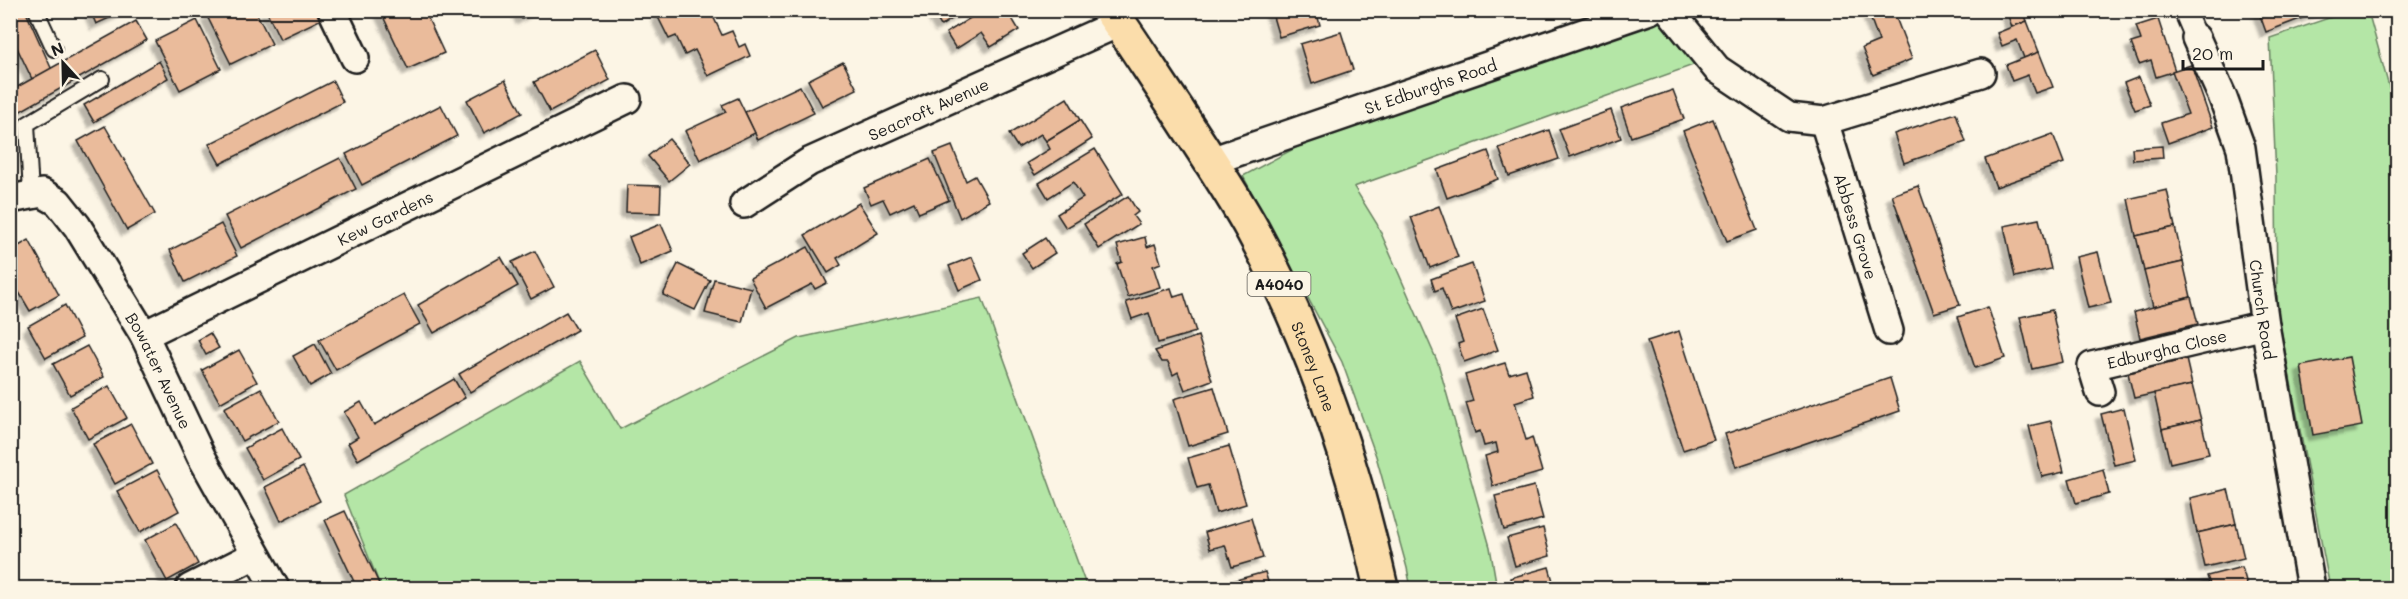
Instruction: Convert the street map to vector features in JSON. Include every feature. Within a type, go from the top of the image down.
[{"type":"main road","name":"Stoney Lane","points":[[1114,17],[1211,161],[1253,231],[1293,313],[1327,399],[1370,536],[1381,588]]},
{"type":"street","points":[[332,10],[355,58]]},
{"type":"street","name":"St Edburghs Road","points":[[1211,161],[1650,10]]},
{"type":"street","points":[[1669,10],[1717,69],[1789,117],[1824,121],[1981,73]]},
{"type":"street","points":[[2184,10],[2196,38]]},
{"type":"street","name":"Seacroft Avenue","points":[[744,204],[809,162],[1114,17]]},
{"type":"street","name":"Church Road","points":[[2196,38],[2223,98],[2241,148],[2265,325],[2311,588]]},
{"type":"street","name":"Kew Gardens","points":[[144,335],[627,99]]},
{"type":"street","name":"Abbess Grove","points":[[1824,121],[1889,332]]},
{"type":"street","name":"Bowater Avenue","points":[[21,196],[42,193],[58,202],[77,226],[144,335],[201,456],[275,588]]},
{"type":"street","name":"Edburgha Close","points":[[2100,392],[2092,366],[2265,325]]},
{"type":"street","points":[[190,588],[255,555]]},
{"type":"lane","points":[[36,10],[54,49]]},
{"type":"lane","points":[[21,196],[27,124],[102,80]]},
{"type":"green space","points":[[2349,11],[2368,11],[2392,98],[2397,97],[2397,588],[2330,588],[2277,309],[2276,177],[2270,38]]},
{"type":"green space","points":[[1660,19],[1699,63],[1354,187],[1377,224],[1438,363],[1490,547],[1497,588],[1411,588],[1376,456],[1342,362],[1243,176],[1297,147]]},
{"type":"green space","points":[[982,298],[1087,588],[381,588],[344,495],[580,361],[620,429],[799,338]]},
{"type":"building","points":[[10,10],[25,10],[52,70],[32,79],[10,33]]},
{"type":"building","points":[[90,10],[127,10],[96,24]]},
{"type":"building","points":[[218,10],[255,10],[272,44],[231,64],[207,16]]},
{"type":"building","points":[[266,10],[318,10],[322,19],[280,39]]},
{"type":"building","points":[[380,10],[424,10],[444,53],[408,69]]},
{"type":"building","points":[[518,10],[538,10],[522,19]]},
{"type":"building","points":[[666,10],[699,10],[702,16],[711,12],[722,35],[732,31],[739,47],[745,44],[750,56],[708,76],[695,50],[685,55],[676,36],[669,39],[657,15]]},
{"type":"building","points":[[966,10],[941,26],[932,11]]},
{"type":"building","points":[[983,10],[1007,10],[1019,30],[991,47],[981,33],[956,49],[946,33]]},
{"type":"building","points":[[1271,10],[1316,10],[1320,25],[1279,37]]},
{"type":"building","points":[[1879,10],[1893,10],[1912,59],[1873,75],[1862,48],[1879,41],[1869,14]]},
{"type":"building","points":[[2006,10],[2023,10],[2027,21],[2012,27]]},
{"type":"building","points":[[2258,10],[2323,10],[2266,32]]},
{"type":"building","points":[[2158,19],[2175,71],[2156,77],[2151,60],[2139,64],[2131,43],[2141,40],[2136,26]]},
{"type":"building","points":[[197,20],[221,69],[180,90],[155,41]]},
{"type":"building","points":[[136,21],[147,40],[10,117],[10,91]]},
{"type":"building","points":[[2027,21],[2039,52],[2024,58],[2017,40],[2002,46],[1997,33]]},
{"type":"building","points":[[1341,32],[1353,70],[1312,84],[1300,44]]},
{"type":"building","points":[[595,50],[610,80],[550,112],[534,82]]},
{"type":"building","points":[[2039,52],[2053,87],[2035,93],[2028,75],[2012,81],[2006,65]]},
{"type":"building","points":[[159,61],[168,78],[94,122],[84,105]]},
{"type":"building","points":[[843,62],[857,89],[822,106],[808,80]]},
{"type":"building","points":[[2191,65],[2213,127],[2168,143],[2161,123],[2188,114],[2172,71]]},
{"type":"building","points":[[2139,77],[2150,105],[2135,110],[2124,83]]},
{"type":"building","points":[[505,80],[522,113],[484,133],[467,100]]},
{"type":"building","points":[[333,81],[343,102],[220,164],[209,144]]},
{"type":"building","points":[[800,86],[814,113],[758,140],[745,112]]},
{"type":"building","points":[[1673,90],[1684,119],[1631,137],[1621,108]]},
{"type":"building","points":[[738,98],[755,133],[700,160],[685,131],[726,112],[722,105]]},
{"type":"building","points":[[1067,98],[1080,120],[1046,141],[1041,134],[1018,148],[1009,134]]},
{"type":"building","points":[[441,105],[457,136],[362,185],[346,154]]},
{"type":"building","points":[[1611,110],[1621,138],[1570,157],[1559,129]]},
{"type":"building","points":[[1956,113],[1966,142],[1904,163],[1894,134]]},
{"type":"building","points":[[1713,119],[1757,230],[1727,241],[1683,131]]},
{"type":"building","points":[[1080,120],[1092,139],[1035,175],[1027,163],[1050,149],[1046,141]]},
{"type":"building","points":[[105,126],[155,214],[127,230],[78,141]]},
{"type":"building","points":[[1549,130],[1559,159],[1509,176],[1499,148]]},
{"type":"building","points":[[2053,134],[2064,163],[1996,187],[1985,159]]},
{"type":"building","points":[[669,139],[690,164],[669,181],[648,156]]},
{"type":"building","points":[[952,146],[966,181],[975,176],[989,201],[960,218],[934,153]]},
{"type":"building","points":[[2162,146],[2163,158],[2133,160],[2132,148]]},
{"type":"building","points":[[1095,149],[1123,194],[1066,228],[1057,214],[1083,198],[1073,182],[1048,198],[1039,183]]},
{"type":"building","points":[[1488,151],[1498,179],[1447,198],[1437,170]]},
{"type":"building","points":[[340,158],[356,189],[241,248],[225,216]]},
{"type":"building","points":[[930,159],[949,200],[919,213],[914,202],[890,213],[883,199],[871,204],[864,188]]},
{"type":"building","points":[[627,185],[661,186],[660,213],[626,212]]},
{"type":"building","points":[[1918,186],[1960,305],[1934,313],[1892,195]]},
{"type":"building","points":[[2167,190],[2175,227],[2136,236],[2128,199]]},
{"type":"building","points":[[1128,196],[1138,212],[1133,216],[1139,224],[1099,249],[1084,224]]},
{"type":"building","points":[[859,203],[878,233],[837,258],[841,265],[828,273],[805,235]]},
{"type":"building","points":[[1439,206],[1458,257],[1430,268],[1411,217]]},
{"type":"building","points":[[2039,219],[2051,269],[2015,277],[2004,226]]},
{"type":"building","points":[[221,224],[237,256],[185,282],[170,250]]},
{"type":"building","points":[[661,224],[673,251],[640,265],[629,237]]},
{"type":"building","points":[[2175,227],[2183,262],[2144,271],[2136,236]]},
{"type":"building","points":[[1145,237],[1147,247],[1155,244],[1161,263],[1153,266],[1160,287],[1128,297],[1117,264],[1122,262],[1117,245]]},
{"type":"building","points":[[1045,238],[1055,253],[1032,268],[1022,253]]},
{"type":"building","points":[[29,240],[59,295],[30,311],[10,277],[10,251]]},
{"type":"building","points":[[808,247],[827,283],[815,289],[812,284],[766,308],[750,278]]},
{"type":"building","points":[[535,251],[554,287],[531,299],[512,262]]},
{"type":"building","points":[[2098,252],[2111,303],[2088,308],[2076,257]]},
{"type":"building","points":[[501,257],[518,286],[434,333],[418,305]]},
{"type":"building","points":[[972,257],[982,280],[959,290],[949,266]]},
{"type":"building","points":[[2183,262],[2191,297],[2153,307],[2144,271]]},
{"type":"building","points":[[678,264],[710,280],[695,310],[663,295]]},
{"type":"building","points":[[1472,264],[1485,301],[1451,313],[1442,288],[1435,291],[1431,279]]},
{"type":"building","points":[[714,279],[751,288],[742,322],[705,313]]},
{"type":"building","points":[[1171,288],[1174,297],[1184,294],[1196,332],[1158,343],[1149,313],[1132,319],[1126,302]]},
{"type":"building","points":[[404,295],[420,324],[336,370],[319,340]]},
{"type":"building","points":[[2191,297],[2198,324],[2140,338],[2134,312]]},
{"type":"building","points":[[65,305],[82,338],[46,358],[28,326]]},
{"type":"building","points":[[1988,307],[2005,358],[1975,368],[1958,317]]},
{"type":"building","points":[[1483,309],[1498,350],[1464,362],[1458,344],[1463,342],[1455,319]]},
{"type":"building","points":[[2052,310],[2063,362],[2032,369],[2020,317]]},
{"type":"building","points":[[566,312],[577,330],[470,392],[459,374]]},
{"type":"building","points":[[1679,331],[1714,440],[1683,450],[1647,341]]},
{"type":"building","points":[[210,333],[219,348],[206,355],[198,340]]},
{"type":"building","points":[[1198,336],[1212,380],[1185,390],[1178,372],[1173,375],[1168,362],[1162,362],[1155,351]]},
{"type":"building","points":[[315,344],[331,374],[310,386],[293,356]]},
{"type":"building","points":[[87,346],[104,377],[70,395],[53,364]]},
{"type":"building","points":[[239,350],[257,382],[220,403],[202,370]]},
{"type":"building","points":[[2349,357],[2362,426],[2313,435],[2301,366]]},
{"type":"building","points":[[2186,359],[2192,385],[2134,398],[2128,373]]},
{"type":"building","points":[[1505,363],[1509,374],[1526,369],[1534,396],[1515,402],[1526,440],[1532,437],[1542,472],[1493,486],[1485,456],[1498,452],[1496,443],[1484,446],[1480,431],[1475,433],[1466,403],[1473,401],[1465,375]]},
{"type":"building","points":[[1890,378],[1900,411],[1736,467],[1725,434]]},
{"type":"building","points":[[454,379],[465,398],[358,460],[348,443],[358,437],[344,412],[361,402],[374,425]]},
{"type":"building","points":[[2192,385],[2201,420],[2162,429],[2154,393]]},
{"type":"building","points":[[109,386],[127,418],[88,439],[71,407]]},
{"type":"building","points":[[1214,387],[1228,434],[1188,446],[1174,399]]},
{"type":"building","points":[[261,388],[279,421],[242,441],[224,408]]},
{"type":"building","points":[[2124,408],[2136,460],[2114,465],[2101,414]]},
{"type":"building","points":[[2201,420],[2209,454],[2170,463],[2162,429]]},
{"type":"building","points":[[2051,421],[2064,472],[2042,477],[2029,426]]},
{"type":"building","points":[[131,424],[152,464],[115,484],[93,444]]},
{"type":"building","points":[[282,428],[299,460],[263,480],[245,448]]},
{"type":"building","points":[[1229,446],[1246,504],[1216,513],[1208,485],[1197,488],[1188,458]]},
{"type":"building","points":[[303,467],[320,501],[281,521],[265,487]]},
{"type":"building","points":[[2103,469],[2109,494],[2076,503],[2069,479]]},
{"type":"building","points":[[157,470],[179,511],[140,532],[117,491]]},
{"type":"building","points":[[1534,486],[1543,519],[1504,530],[1495,496]]},
{"type":"building","points":[[2228,489],[2236,524],[2197,533],[2190,498]]},
{"type":"building","points":[[345,511],[381,588],[357,588],[325,520]]},
{"type":"building","points":[[1251,518],[1263,558],[1232,567],[1225,545],[1210,549],[1205,532]]},
{"type":"building","points":[[176,523],[198,564],[167,581],[145,540]]},
{"type":"building","points":[[2236,524],[2244,558],[2205,567],[2197,533]]},
{"type":"building","points":[[1543,528],[1550,556],[1515,566],[1507,538]]},
{"type":"building","points":[[1549,567],[1555,588],[1513,588],[1510,578]]},
{"type":"building","points":[[2242,567],[2248,588],[2211,588],[2207,576]]},
{"type":"building","points":[[1265,572],[1270,588],[1234,588],[1232,581]]}]
